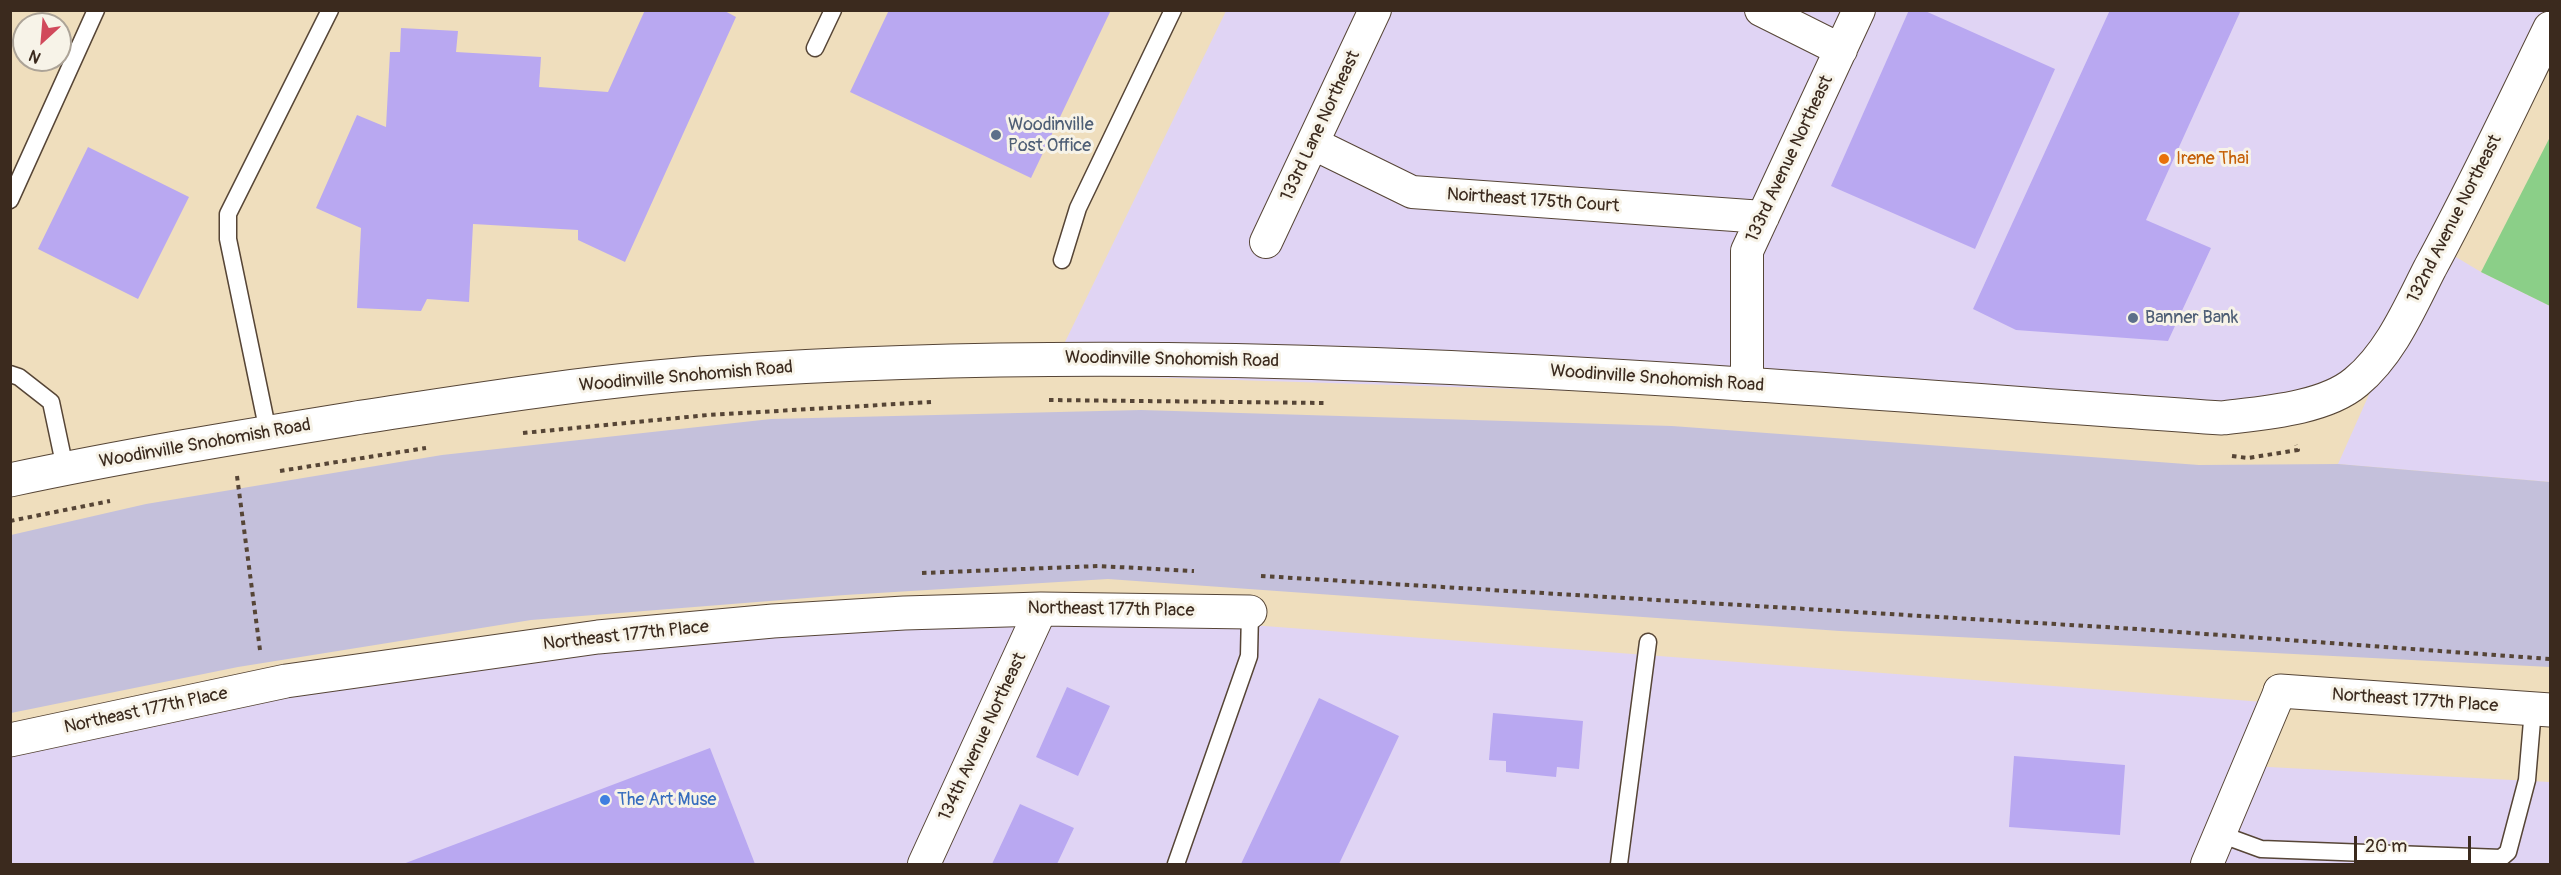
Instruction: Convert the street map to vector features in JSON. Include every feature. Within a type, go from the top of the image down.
[{"type":"main road","name":"132nd Avenue Northeast","points":[[2337,394],[2356,382],[2374,362],[2400,325],[2476,179],[2550,28]]},
{"type":"main road","name":"Woodinville Snohomish Road","points":[[10,480],[231,438],[522,392],[702,373],[985,360],[1147,358],[1402,364],[1654,377],[2222,418],[2287,410],[2337,394]]},
{"type":"main road","name":"Northeast 177th Place","points":[[10,740],[265,686],[610,636],[892,613],[1041,609],[1250,612]]},
{"type":"main road","name":"Northeast 177th Place","points":[[2280,691],[2542,710]]},
{"type":"street","name":"133rd Lane Northeast","points":[[1266,242],[1375,10]]},
{"type":"street","points":[[1761,10],[1841,50]]},
{"type":"street","name":"133rd Avenue Northeast","points":[[1747,385],[1747,251],[1859,10]]},
{"type":"street","name":"Noirtheast 175th Court","points":[[1314,144],[1412,192],[1763,217]]},
{"type":"street","name":"134th Avenue Northeast","points":[[924,864],[1041,609]]},
{"type":"street","points":[[2207,864],[2280,691]]},
{"type":"lane","points":[[10,200],[96,10]]},
{"type":"lane","points":[[268,432],[228,239],[228,214],[330,10]]},
{"type":"lane","points":[[815,48],[833,10]]},
{"type":"lane","points":[[1062,260],[1078,208],[1173,10]]},
{"type":"lane","points":[[10,374],[19,377],[51,402],[65,468]]},
{"type":"lane","points":[[1176,864],[1249,656],[1250,612]]},
{"type":"lane","points":[[1619,864],[1648,642]]},
{"type":"lane","points":[[2220,834],[2261,849],[2501,858],[2508,852],[2542,710]]},
{"type":"path","points":[[1040,400],[1332,403]]},
{"type":"path","points":[[519,434],[708,415],[934,401]]},
{"type":"path","points":[[2225,456],[2248,458],[2298,450],[2287,410]]},
{"type":"path","points":[[231,438],[265,686]]},
{"type":"path","points":[[277,471],[437,446]]},
{"type":"path","points":[[226,479],[247,476]]},
{"type":"path","points":[[10,521],[112,500]]},
{"type":"shaded area","points":[[1226,11],[2550,11],[2388,342],[2321,409],[1892,401],[1111,376],[1048,377]]},
{"type":"shaded area","points":[[2441,248],[2481,272],[2550,306],[2550,482],[2338,464],[2400,325]]},
{"type":"shaded area","points":[[1141,410],[1672,426],[2199,465],[2338,464],[2550,482],[2550,667],[1840,631],[1108,579],[845,595],[531,620],[238,667],[11,713],[11,535],[146,504],[442,455],[771,419]]},
{"type":"shaded area","points":[[1041,609],[2277,703],[2250,766],[2550,782],[2550,864],[11,864],[10,740],[286,681]]},
{"type":"green space","points":[[2550,137],[2550,306],[2481,272]]},
{"type":"building","points":[[645,10],[723,10],[736,17],[625,262],[578,240],[578,230],[473,224],[469,302],[427,299],[421,311],[357,308],[361,228],[316,208],[357,115],[386,127],[390,52],[400,52],[401,28],[458,31],[456,52],[541,57],[539,87],[608,92]]},
{"type":"building","name":"Woodinville Post Office","points":[[889,10],[1111,10],[1031,178],[850,92]]},
{"type":"building","points":[[1909,10],[1923,10],[2055,69],[1975,249],[1831,186]]},
{"type":"building","points":[[2110,10],[2241,10],[2146,220],[2211,248],[2168,341],[2016,330],[1973,309]]},
{"type":"building","points":[[88,147],[189,197],[138,299],[38,249]]},
{"type":"building","points":[[1067,687],[1110,706],[1078,776],[1036,757]]},
{"type":"building","points":[[1319,698],[1399,736],[1339,864],[1241,864]]},
{"type":"building","points":[[1493,713],[1583,721],[1579,769],[1557,767],[1556,777],[1506,772],[1506,761],[1489,760]]},
{"type":"building","points":[[710,748],[755,864],[403,864]]},
{"type":"building","points":[[2014,756],[2125,765],[2120,835],[2009,827]]},
{"type":"building","points":[[1020,804],[1074,828],[1057,864],[992,864]]},
{"type":"place","name":"Woodinville Post Office","points":[[996,135]]},
{"type":"place","name":"Irene Thai","points":[[2164,159]]},
{"type":"place","name":"Banner Bank","points":[[2133,318]]},
{"type":"place","name":"The Art Muse","points":[[605,800]]}]
